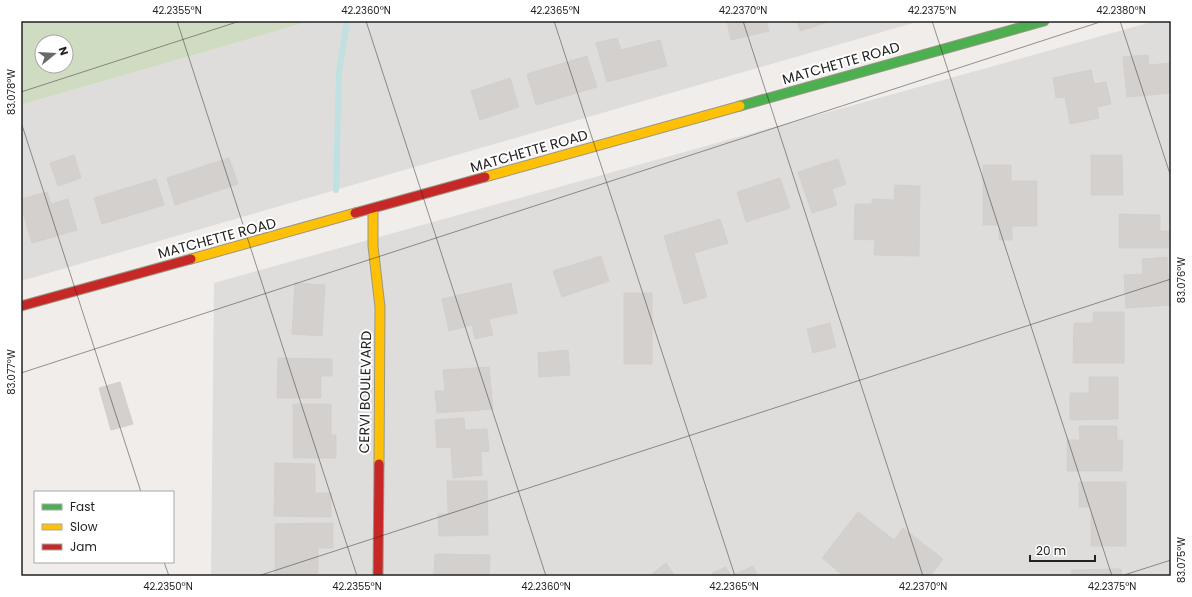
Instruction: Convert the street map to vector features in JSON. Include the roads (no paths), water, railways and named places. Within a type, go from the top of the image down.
[{"type":"street","name":"MATCHETTE ROAD","points":[[21,306],[1044,21]]},
{"type":"street","name":"CERVI BOULEVARD","points":[[373,209],[373,246],[380,307],[378,576]]},
{"type":"waterway","points":[[336,190],[339,72],[347,21]]}]
